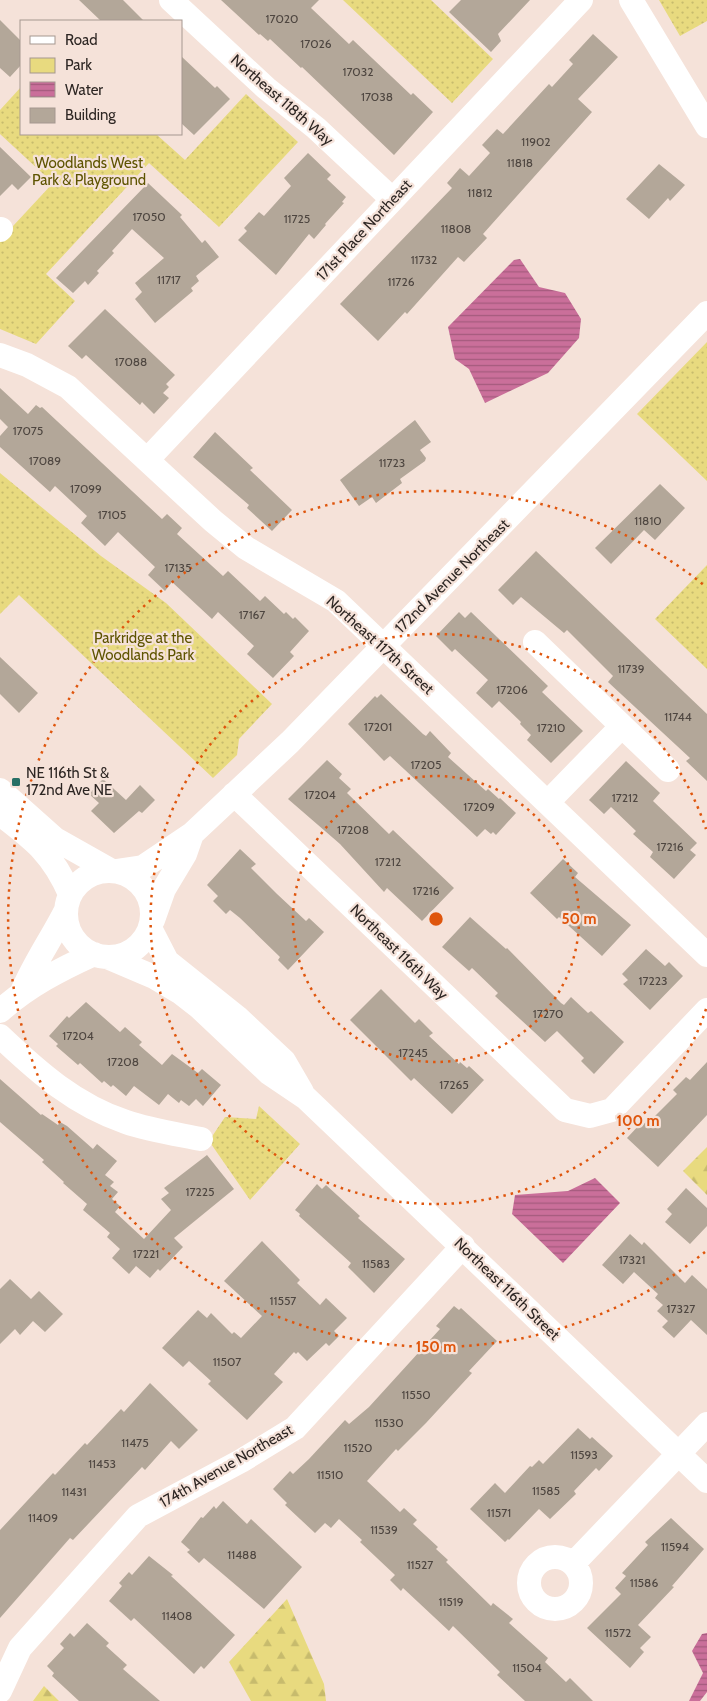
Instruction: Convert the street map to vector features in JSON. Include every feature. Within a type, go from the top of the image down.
[{"type":"street","name":"Northeast 118th Way","points":[[171,0],[266,88],[316,128],[392,199]]},
{"type":"street","name":"171st Place Northeast","points":[[147,460],[581,0]]},
{"type":"street","points":[[631,0],[707,126]]},
{"type":"street","name":"172nd Avenue Northeast","points":[[113,870],[143,867],[192,834],[290,742],[707,313]]},
{"type":"street","name":"Northeast 117th Street","points":[[0,355],[27,365],[68,387],[213,521],[246,548],[336,601],[707,955]]},
{"type":"street","points":[[535,642],[668,770]]},
{"type":"street","points":[[548,802],[622,726]]},
{"type":"street","points":[[0,790],[55,839],[113,870],[129,875],[144,889],[152,908],[151,925],[145,938],[133,949],[118,956],[100,956],[57,971],[22,992],[0,1011]]},
{"type":"street","name":"Northeast 116th Way","points":[[234,794],[565,1110],[590,1116],[612,1110],[707,1010]]},
{"type":"street","points":[[0,814],[41,846],[54,862],[68,902],[67,924],[72,937],[82,947],[100,956]]},
{"type":"street","name":"172nd Avenue Northeast","points":[[151,925],[164,889],[184,854],[192,834]]},
{"type":"street","points":[[22,992],[30,973],[51,940],[68,902],[80,881],[94,872],[113,870]]},
{"type":"street","name":"Northeast 116th Street","points":[[151,925],[167,961],[237,1017],[284,1061],[306,1098]]},
{"type":"street","name":"Northeast 116th Street","points":[[100,956],[154,977],[180,993],[199,1007],[269,1074],[306,1098],[707,1481]]},
{"type":"street","points":[[0,1036],[29,1065],[61,1090],[90,1108],[126,1123],[201,1139]]},
{"type":"street","name":"174th Avenue Northeast","points":[[0,1691],[20,1648],[138,1516],[241,1461],[295,1428],[463,1246]]},
{"type":"street","points":[[574,1564],[707,1424]]},
{"type":"green space","points":[[343,0],[431,0],[493,59],[452,103]]},
{"type":"green space","points":[[659,0],[707,0],[707,21],[680,36]]},
{"type":"green space","name":"Woodlands West Park & Playground","points":[[20,88],[20,135],[157,135],[185,160],[246,94],[298,142],[219,227],[149,163],[46,274],[75,301],[36,344],[0,329],[0,240],[53,183],[0,134],[0,110]]},
{"type":"green space","points":[[707,342],[707,481],[637,414]]},
{"type":"green space","name":"Parkridge at the Woodlands Park","points":[[0,473],[101,556],[166,603],[272,704],[239,739],[237,755],[213,778],[19,595],[0,614]]},
{"type":"green space","points":[[707,565],[707,669],[655,619]]},
{"type":"green space","points":[[259,1106],[300,1144],[250,1200],[209,1141],[225,1117],[256,1119]]},
{"type":"green space","points":[[707,1147],[707,1195],[683,1171]]},
{"type":"green space","points":[[287,1599],[324,1684],[326,1701],[251,1701],[229,1662]]},
{"type":"green space","points":[[44,1686],[59,1701],[33,1701]]},
{"type":"water","points":[[520,259],[539,287],[565,293],[581,319],[579,338],[548,373],[485,403],[469,369],[455,359],[448,327],[514,260]]},
{"type":"water","points":[[595,1178],[620,1203],[563,1263],[512,1214],[515,1195],[568,1191]]},
{"type":"water","points":[[707,1633],[707,1692],[700,1701],[689,1701],[703,1673],[692,1651],[702,1634]]},
{"type":"building","points":[[79,0],[123,0],[143,20],[100,20]]},
{"type":"building","points":[[221,0],[319,0],[311,8],[349,44],[353,40],[411,95],[413,93],[433,112],[394,155],[302,67],[270,39],[268,41],[259,35]]},
{"type":"building","points":[[461,0],[530,0],[498,34],[501,41],[491,52],[449,12]]},
{"type":"building","points":[[0,20],[20,40],[20,66],[10,77],[0,68]]},
{"type":"building","points":[[593,34],[618,57],[578,99],[592,112],[483,234],[487,238],[464,262],[458,257],[407,314],[405,312],[378,341],[340,304],[452,188],[447,183],[460,168],[469,176],[490,153],[482,145],[497,129],[503,134],[549,84],[552,87],[573,64],[569,60]]},
{"type":"building","points":[[182,57],[215,88],[217,86],[230,99],[194,135],[182,124]]},
{"type":"building","points":[[0,147],[31,177],[18,190],[12,184],[0,196]]},
{"type":"building","points":[[308,153],[331,175],[327,179],[346,197],[342,202],[344,203],[314,239],[309,234],[276,275],[238,240],[247,231],[244,228],[259,212],[264,216],[291,186],[284,178]]},
{"type":"building","points":[[659,164],[685,185],[670,201],[668,198],[649,219],[626,199]]},
{"type":"building","points":[[148,183],[182,215],[180,217],[202,243],[205,240],[219,257],[196,276],[199,281],[191,288],[193,291],[155,323],[135,299],[142,292],[135,283],[164,258],[132,229],[112,251],[114,253],[97,271],[99,273],[88,285],[85,281],[73,293],[56,278]]},
{"type":"building","points":[[105,309],[175,375],[166,384],[169,387],[163,393],[169,398],[154,414],[142,402],[140,405],[86,355],[82,359],[68,346]]},
{"type":"building","points":[[0,388],[28,414],[36,405],[40,408],[42,407],[162,519],[167,514],[182,528],[177,534],[223,576],[228,571],[260,601],[265,596],[284,614],[286,612],[293,619],[295,617],[309,631],[290,652],[294,656],[273,678],[247,654],[254,646],[218,612],[212,619],[172,582],[165,591],[148,575],[155,567],[118,532],[105,546],[81,523],[87,516],[55,486],[50,492],[0,447],[0,436],[8,427],[0,419]]},
{"type":"building","points":[[415,420],[431,442],[420,450],[426,458],[425,461],[400,479],[402,483],[376,503],[372,497],[359,506],[340,480]]},
{"type":"building","points":[[215,432],[253,468],[250,470],[292,510],[272,531],[247,508],[249,505],[193,457]]},
{"type":"building","points":[[660,484],[685,508],[655,540],[644,530],[611,564],[595,548]]},
{"type":"building","points":[[536,551],[707,714],[707,781],[686,761],[690,758],[608,682],[613,676],[567,630],[564,633],[521,597],[513,605],[498,590]]},
{"type":"building","points":[[459,612],[465,618],[471,612],[548,686],[542,692],[583,731],[551,763],[527,740],[531,735],[520,724],[521,722],[499,701],[492,708],[476,693],[488,680],[455,649],[452,652],[436,636]]},
{"type":"building","points":[[0,657],[38,693],[19,713],[0,694]]},
{"type":"building","points":[[381,694],[423,734],[426,736],[430,731],[451,753],[448,757],[486,791],[488,789],[516,813],[496,835],[493,832],[491,834],[485,829],[477,837],[390,756],[384,761],[348,724],[375,696],[377,698]]},
{"type":"building","points":[[327,760],[342,774],[339,778],[351,789],[347,793],[389,834],[393,830],[454,888],[422,921],[387,888],[384,892],[340,844],[288,799]]},
{"type":"building","points":[[626,761],[660,793],[653,801],[697,843],[690,850],[696,855],[674,879],[650,857],[653,852],[633,834],[636,831],[611,807],[604,814],[589,800]]},
{"type":"building","points":[[103,779],[126,800],[140,785],[155,800],[142,813],[139,811],[114,833],[91,811],[99,803],[89,794]]},
{"type":"building","points":[[240,849],[256,864],[251,868],[277,894],[306,921],[309,918],[324,932],[288,970],[278,960],[280,957],[240,918],[230,910],[226,914],[213,901],[218,896],[207,885]]},
{"type":"building","points":[[563,859],[578,873],[575,877],[631,925],[602,956],[559,917],[557,919],[530,893]]},
{"type":"building","points":[[470,917],[507,948],[561,1003],[564,1005],[571,997],[588,1013],[591,1011],[624,1042],[594,1074],[581,1061],[584,1058],[557,1031],[545,1042],[495,996],[498,993],[472,968],[469,971],[442,947]]},
{"type":"building","points":[[646,949],[665,966],[669,962],[683,976],[650,1010],[623,984],[628,980],[622,974]]},
{"type":"building","points":[[381,989],[415,1023],[419,1019],[433,1033],[429,1036],[459,1064],[460,1062],[467,1068],[469,1066],[484,1080],[452,1114],[414,1078],[411,1081],[350,1020]]},
{"type":"building","points":[[86,1002],[120,1032],[125,1027],[142,1042],[139,1045],[162,1065],[172,1054],[198,1073],[202,1069],[221,1085],[203,1106],[196,1099],[189,1106],[181,1100],[179,1103],[168,1094],[159,1105],[134,1086],[126,1096],[113,1085],[111,1087],[104,1081],[102,1083],[80,1063],[78,1065],[56,1046],[58,1044],[49,1036],[67,1016],[69,1018]]},
{"type":"building","points":[[707,1062],[707,1115],[658,1167],[627,1138],[641,1123],[643,1125],[648,1119],[650,1121],[677,1094],[673,1090],[686,1077],[690,1080]]},
{"type":"building","points":[[0,1079],[41,1115],[58,1125],[60,1122],[67,1126],[93,1149],[97,1144],[117,1161],[105,1175],[114,1182],[110,1186],[118,1192],[112,1199],[120,1206],[115,1212],[144,1239],[171,1210],[161,1199],[169,1193],[164,1188],[207,1155],[234,1189],[174,1238],[183,1247],[160,1271],[158,1269],[150,1278],[136,1266],[129,1274],[112,1258],[120,1249],[107,1237],[110,1233],[83,1210],[87,1204],[42,1162],[44,1160],[0,1122]]},
{"type":"building","points":[[317,1184],[322,1189],[326,1185],[360,1216],[358,1218],[405,1259],[374,1293],[348,1267],[351,1263],[299,1216],[300,1214],[295,1210]]},
{"type":"building","points":[[686,1188],[707,1208],[707,1226],[690,1244],[665,1222],[672,1214],[667,1209]]},
{"type":"building","points":[[630,1234],[642,1245],[644,1242],[685,1283],[692,1275],[707,1289],[707,1335],[691,1320],[674,1338],[662,1327],[668,1321],[657,1311],[663,1305],[655,1298],[658,1294],[634,1272],[623,1284],[602,1265]]},
{"type":"building","points":[[262,1241],[300,1280],[297,1283],[320,1305],[326,1298],[347,1318],[334,1331],[339,1336],[329,1346],[326,1343],[307,1361],[298,1352],[296,1354],[294,1352],[274,1374],[283,1382],[247,1420],[208,1384],[211,1381],[189,1361],[183,1367],[162,1348],[198,1310],[207,1318],[211,1313],[232,1334],[234,1332],[241,1338],[262,1316],[224,1281]]},
{"type":"building","points":[[10,1279],[31,1299],[39,1291],[63,1314],[45,1332],[33,1321],[20,1335],[15,1329],[0,1344],[0,1289]]},
{"type":"building","points":[[454,1306],[459,1310],[461,1308],[497,1341],[469,1371],[472,1373],[426,1423],[398,1451],[396,1449],[367,1481],[400,1512],[404,1508],[417,1520],[413,1524],[438,1547],[436,1549],[448,1560],[446,1562],[491,1606],[493,1603],[513,1619],[509,1623],[548,1658],[545,1662],[566,1682],[570,1678],[593,1701],[525,1701],[497,1675],[500,1672],[453,1626],[449,1631],[403,1588],[401,1591],[390,1580],[395,1575],[339,1519],[331,1528],[325,1523],[315,1533],[285,1505],[287,1503],[273,1489],[290,1471],[293,1474],[309,1459],[345,1420],[349,1424],[369,1407],[440,1329],[436,1326]]},
{"type":"building","points":[[150,1383],[198,1430],[179,1449],[171,1441],[145,1470],[142,1467],[73,1540],[70,1538],[0,1618],[0,1530],[53,1473],[55,1475],[85,1443],[87,1445],[121,1409],[124,1412]]},
{"type":"building","points":[[578,1428],[590,1439],[592,1437],[613,1456],[599,1471],[596,1468],[574,1491],[576,1494],[550,1519],[539,1509],[505,1542],[470,1509],[495,1483],[505,1493],[530,1466],[532,1467],[539,1460],[543,1464]]},
{"type":"building","points":[[223,1501],[247,1524],[251,1519],[302,1567],[264,1609],[204,1558],[199,1563],[187,1552],[190,1550],[181,1542],[201,1517],[203,1518],[214,1506],[216,1509]]},
{"type":"building","points":[[671,1518],[704,1549],[672,1586],[674,1587],[638,1625],[651,1637],[640,1648],[644,1652],[630,1668],[587,1628],[621,1594],[615,1588],[626,1576],[622,1573],[648,1545],[645,1542]]},
{"type":"building","points":[[149,1556],[173,1575],[171,1576],[235,1635],[204,1669],[201,1666],[194,1674],[134,1618],[131,1621],[109,1601],[122,1586],[119,1583],[129,1572],[132,1575]]},
{"type":"building","points":[[87,1623],[109,1643],[106,1646],[127,1665],[123,1669],[160,1701],[79,1701],[52,1676],[54,1673],[47,1666],[64,1648],[60,1644],[70,1633],[74,1637]]},
{"type":"place","name":"NE 116th St & 172nd Ave NE","points":[[16,782]]}]
